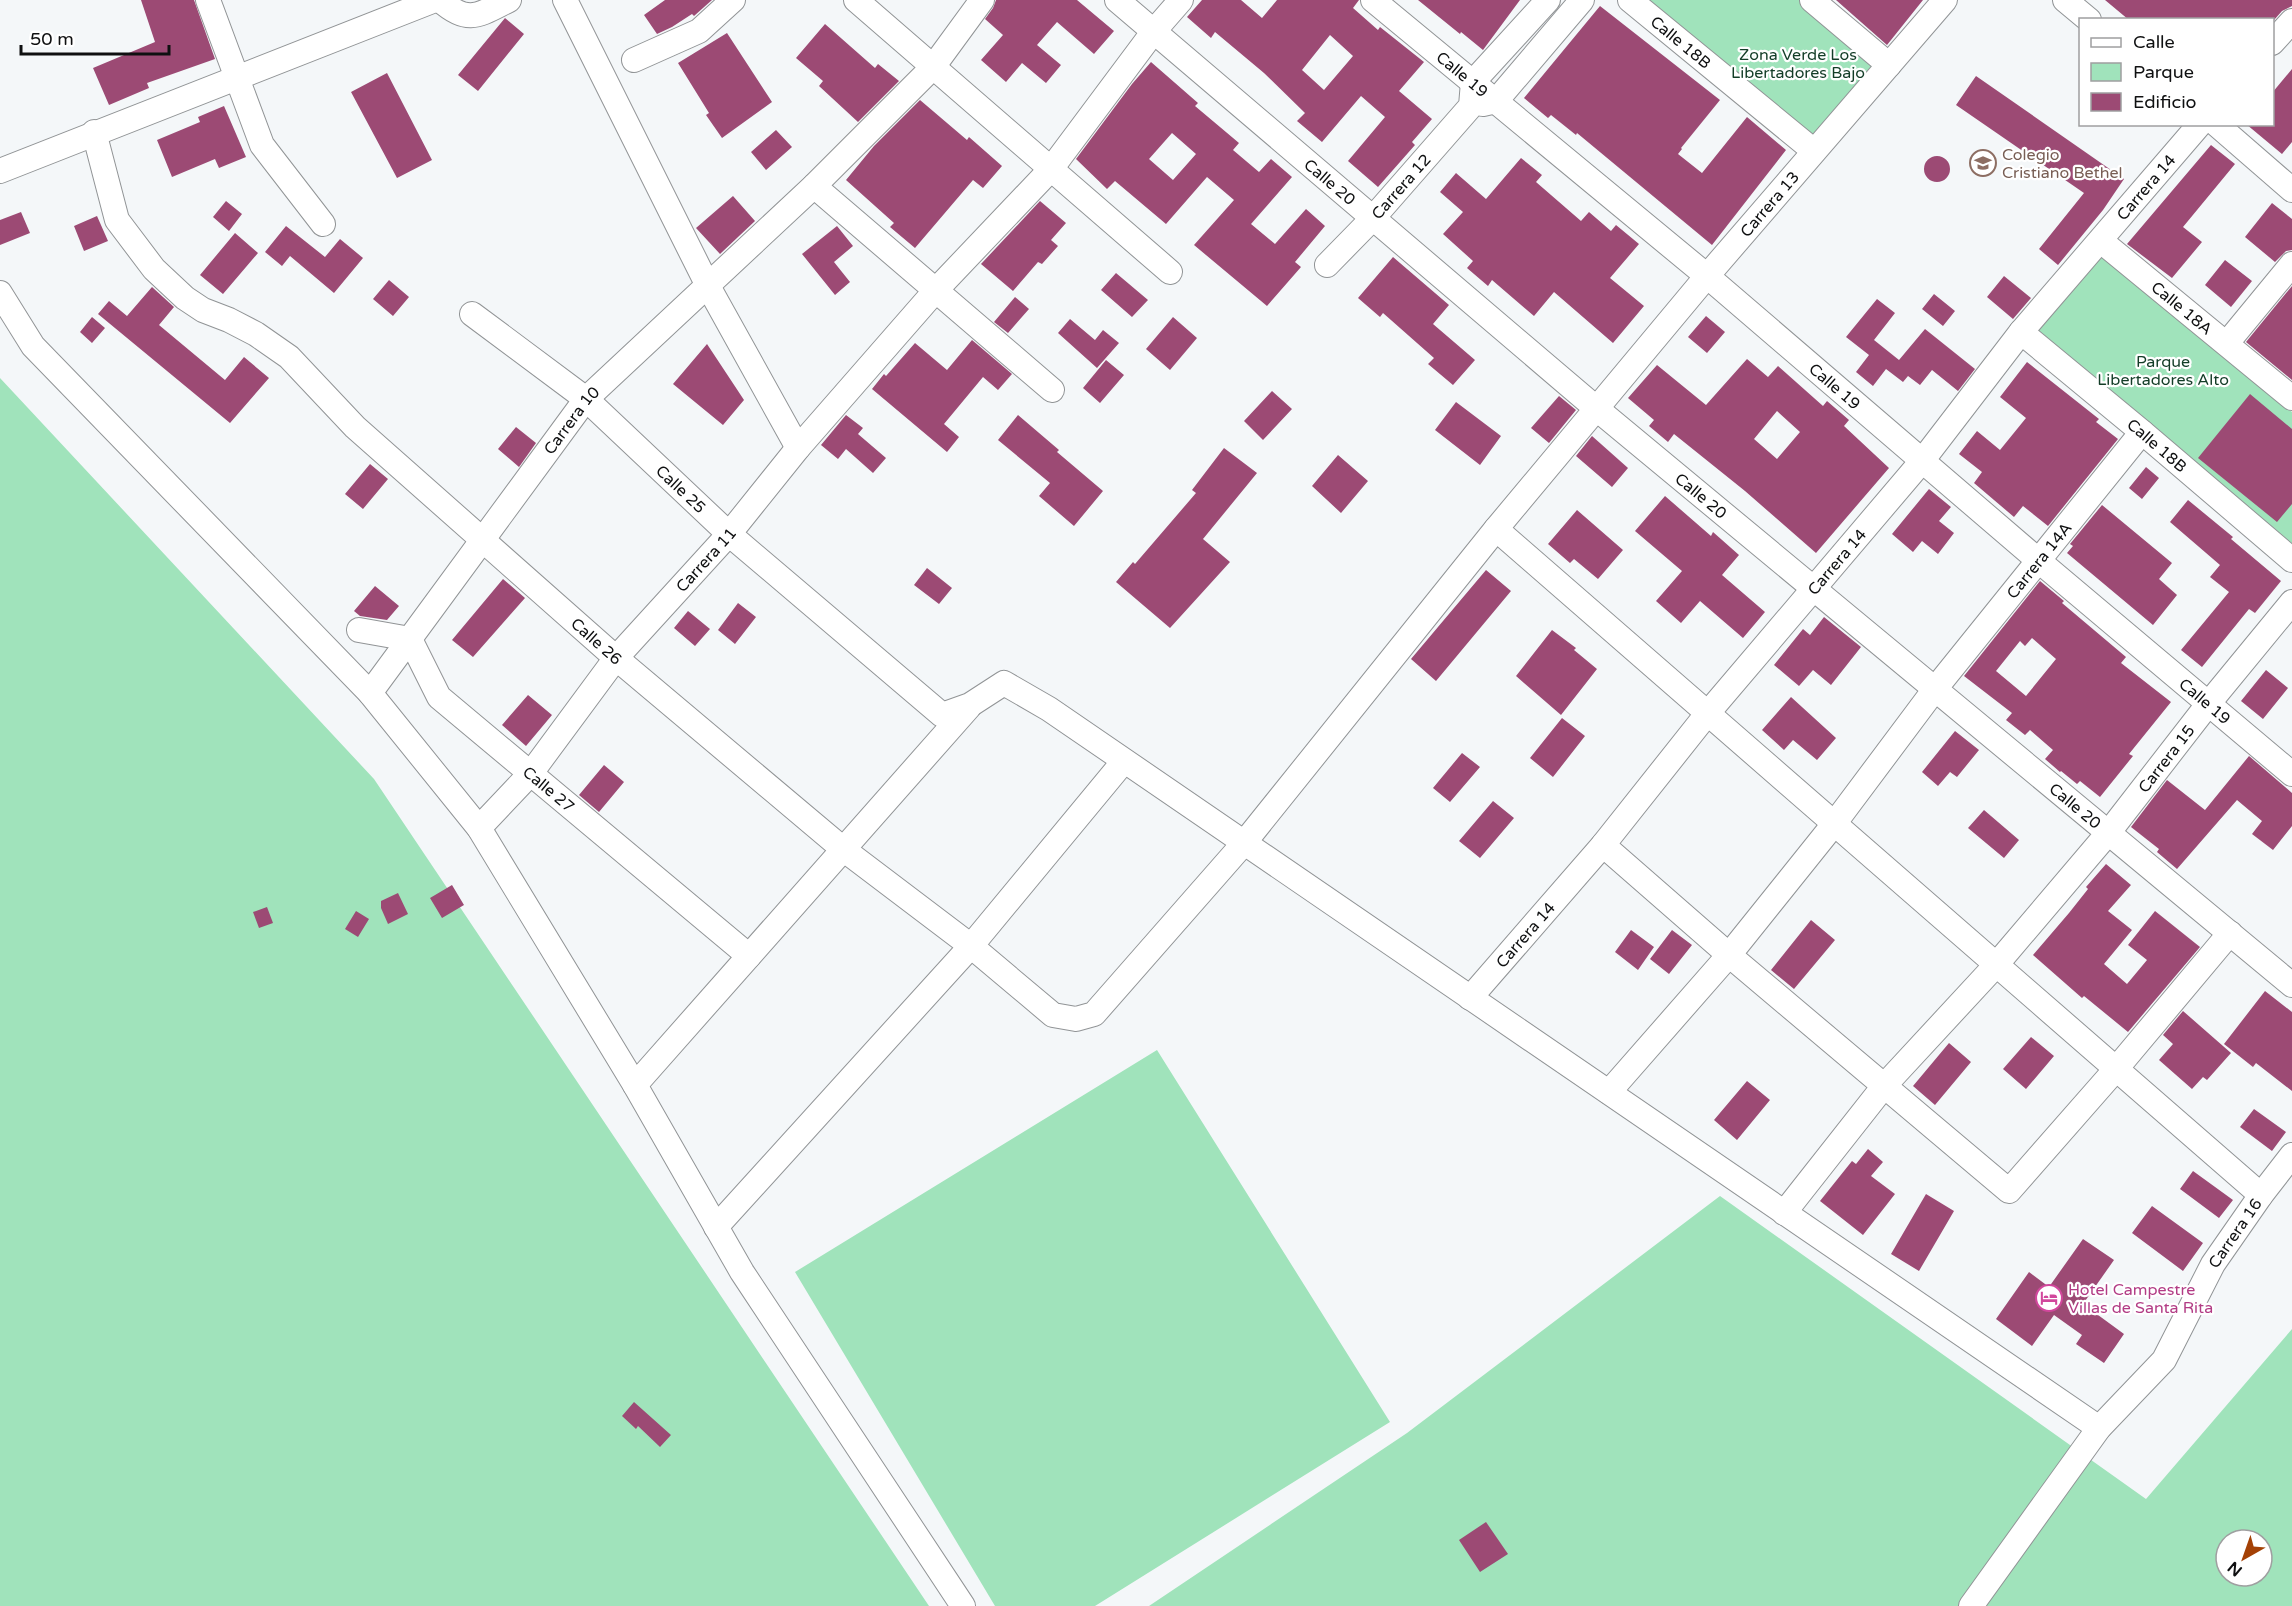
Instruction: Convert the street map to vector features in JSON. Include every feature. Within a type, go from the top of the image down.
[{"type":"street","points":[[208,0],[262,145],[323,224]]},
{"type":"street","points":[[0,171],[94,132],[438,0],[453,12],[475,17],[509,0]]},
{"type":"street","points":[[565,0],[708,286],[798,448]]},
{"type":"street","points":[[634,60],[699,31],[733,0]]},
{"type":"street","points":[[856,0],[1170,272]]},
{"type":"street","name":"Carrera 10","points":[[370,693],[586,399],[814,186],[933,67],[982,0]]},
{"type":"street","name":"Calle 20","points":[[1117,0],[1597,409],[2292,985]]},
{"type":"street","points":[[1154,31],[1181,0]]},
{"type":"street","name":"Calle 19","points":[[1373,0],[1707,276],[2038,561],[2292,774]]},
{"type":"street","points":[[1548,0],[1473,82],[1471,106],[1496,101],[1582,0]]},
{"type":"street","name":"Calle 18B","points":[[1630,0],[1814,152]]},
{"type":"street","points":[[1812,0],[1889,65]]},
{"type":"street","name":"Carrera 13","points":[[1244,843],[1496,529],[1707,276],[1945,0]]},
{"type":"street","points":[[2065,0],[2087,18]]},
{"type":"street","points":[[2274,41],[2292,21]]},
{"type":"street","name":"Carrera 11","points":[[479,828],[531,772],[616,658],[729,534],[798,448],[936,290],[1051,169],[1154,31]]},
{"type":"street","name":"Carrera 12","points":[[1327,265],[1373,218],[1471,106]]},
{"type":"street","name":"Carrera 14","points":[[1470,998],[1603,845],[1707,714],[1922,461],[2021,332],[2198,126]]},
{"type":"street","points":[[2218,126],[2292,190]]},
{"type":"street","name":"Calle 26","points":[[94,132],[117,220],[154,269],[185,298],[203,310],[256,334],[289,357],[355,427],[616,658],[843,849],[971,946],[1053,1015],[1076,1019],[1094,1014],[1244,843]]},
{"type":"street","points":[[814,186],[1052,390]]},
{"type":"street","name":"Calle 18A","points":[[2101,241],[2292,398]]},
{"type":"street","points":[[2227,343],[2292,264]]},
{"type":"street","points":[[0,293],[33,346],[370,693],[479,828],[635,1085],[748,1282],[963,1606]]},
{"type":"street","name":"Calle 25","points":[[472,314],[586,399],[729,534],[942,715],[970,705]]},
{"type":"street","name":"Calle 18B","points":[[2021,332],[2292,560]]},
{"type":"street","name":"Carrera 14A","points":[[1609,1092],[1729,956],[1834,824],[1935,689],[2142,432]]},
{"type":"street","points":[[1496,529],[2261,1195]]},
{"type":"street","name":"Carrera 15","points":[[1784,1213],[1884,1086],[1996,965],[2109,832],[2209,703],[2292,602]]},
{"type":"street","points":[[359,630],[410,639]]},
{"type":"street","name":"Calle 27","points":[[410,639],[439,698],[531,772],[749,956]]},
{"type":"street","points":[[635,1085],[970,705],[1004,683],[1049,709],[2099,1428]]},
{"type":"street","points":[[716,1227],[971,946],[1124,761]]},
{"type":"street","points":[[1603,845],[1729,956],[2009,1191],[2116,1069],[2230,933]]},
{"type":"street","name":"Carrera 16","points":[[1971,1606],[2099,1428],[2164,1360],[2214,1264],[2261,1195],[2292,1155]]},
{"type":"green space","name":"Zona Verde Los Libertadores Bajo","points":[[1641,0],[1801,0],[1880,65],[1813,141]]},
{"type":"green space","name":"Parque Libertadores Alto","points":[[2102,249],[2292,412],[2292,551],[2033,330]]},
{"type":"green space","points":[[0,378],[374,779],[929,1606],[0,1606]]},
{"type":"green space","points":[[1157,1050],[1390,1422],[1095,1606],[995,1606],[795,1272]]},
{"type":"green space","points":[[1720,1196],[2146,1499],[2292,1329],[2292,1606],[1149,1606],[1407,1433]]},
{"type":"building","points":[[141,0],[194,0],[215,59],[147,83],[149,88],[109,105],[93,68],[155,42]]},
{"type":"building","points":[[665,0],[712,0],[694,16],[692,14],[657,34],[644,15]]},
{"type":"building","points":[[996,0],[1077,0],[1114,31],[1094,54],[1057,22],[1037,45],[1061,65],[1046,83],[1022,63],[1006,82],[981,60],[1003,35],[985,19]]},
{"type":"building","points":[[1202,0],[1241,0],[1262,18],[1277,0],[1359,0],[1353,8],[1378,30],[1380,27],[1424,62],[1399,91],[1432,119],[1412,142],[1415,145],[1378,187],[1348,161],[1385,117],[1361,96],[1322,142],[1297,121],[1305,113],[1264,73],[1215,32],[1211,38],[1187,17]],"holes":[[[1330,35],[1353,56],[1324,90],[1302,70]]]},
{"type":"building","points":[[1418,0],[1520,0],[1483,50]]},
{"type":"building","points":[[1836,0],[1923,0],[1887,45]]},
{"type":"building","points":[[2105,0],[2292,0],[2292,6],[2282,11],[2274,20],[2274,18],[2127,18]]},
{"type":"building","points":[[1600,6],[1720,100],[1678,154],[1702,173],[1747,117],[1786,150],[1712,245],[1577,133],[1576,135],[1551,115],[1548,118],[1524,98]]},
{"type":"building","points":[[505,18],[524,34],[478,91],[458,75]]},
{"type":"building","points":[[825,24],[875,68],[878,64],[899,81],[858,122],[819,86],[823,81],[796,58]]},
{"type":"building","points":[[727,33],[772,102],[722,138],[706,115],[709,113],[678,63]]},
{"type":"building","points":[[1151,62],[1198,103],[1195,106],[1239,143],[1233,150],[1259,172],[1271,159],[1292,177],[1251,224],[1275,244],[1306,209],[1325,226],[1295,262],[1301,267],[1267,306],[1194,245],[1234,200],[1207,177],[1166,224],[1115,181],[1107,189],[1076,159]],"holes":[[[1172,133],[1196,154],[1173,180],[1149,159]]]},
{"type":"building","points":[[2292,69],[2292,142],[2282,154],[2248,126],[2274,126],[2274,91]]},
{"type":"building","points":[[387,73],[432,160],[397,178],[351,92]]},
{"type":"building","points":[[1976,76],[2124,179],[2103,210],[2058,265],[2039,249],[2084,193],[1956,105]]},
{"type":"building","points":[[920,100],[967,140],[969,137],[1002,166],[983,188],[973,180],[915,248],[890,227],[894,223],[846,180],[874,146]]},
{"type":"building","points":[[224,106],[246,157],[219,168],[215,159],[172,177],[157,140],[200,122],[198,117]]},
{"type":"building","points":[[776,130],[792,147],[766,170],[751,152]]},
{"type":"building","points":[[2211,145],[2235,164],[2183,227],[2202,242],[2172,278],[2127,244]]},
{"type":"building","points":[[1937,156],[1946,160],[1950,169],[1946,178],[1937,182],[1928,178],[1924,169],[1928,160]]},
{"type":"building","points":[[1521,158],[1542,175],[1536,182],[1581,221],[1589,212],[1611,231],[1616,225],[1639,244],[1610,278],[1644,306],[1613,343],[1554,292],[1534,316],[1492,280],[1488,286],[1467,268],[1473,261],[1443,234],[1463,212],[1440,192],[1456,173],[1486,199]]},
{"type":"building","points":[[733,196],[755,221],[720,254],[696,228]]},
{"type":"building","points":[[226,201],[242,214],[229,231],[213,217]]},
{"type":"building","points":[[1040,201],[1066,223],[1051,240],[1058,246],[1042,264],[1038,262],[1013,291],[981,264]]},
{"type":"building","points":[[2272,203],[2292,219],[2292,250],[2286,251],[2275,262],[2245,237]]},
{"type":"building","points":[[21,212],[30,233],[0,245],[0,220]]},
{"type":"building","points":[[97,216],[108,241],[84,251],[74,226]]},
{"type":"building","points":[[286,226],[325,257],[340,239],[363,258],[334,293],[290,256],[282,266],[265,252]]},
{"type":"building","points":[[837,226],[853,246],[834,262],[850,282],[835,295],[802,254]]},
{"type":"building","points":[[235,233],[258,253],[223,294],[200,275]]},
{"type":"building","points":[[1393,257],[1449,305],[1433,324],[1475,360],[1453,385],[1428,364],[1434,358],[1383,313],[1380,317],[1358,298]]},
{"type":"building","points":[[2225,260],[2252,281],[2231,307],[2205,285]]},
{"type":"building","points":[[1116,273],[1148,300],[1132,317],[1101,290]]},
{"type":"building","points":[[2004,276],[2031,298],[2013,319],[1987,297]]},
{"type":"building","points":[[389,280],[409,297],[393,316],[373,299]]},
{"type":"building","points":[[2292,286],[2292,380],[2246,342]]},
{"type":"building","points":[[152,287],[174,307],[159,325],[225,380],[244,357],[269,378],[230,423],[98,314],[109,301],[127,316]]},
{"type":"building","points":[[1934,294],[1955,311],[1943,326],[1922,309]]},
{"type":"building","points":[[1015,297],[1029,309],[1008,333],[994,322]]},
{"type":"building","points":[[1877,299],[1895,313],[1874,340],[1899,360],[1925,329],[1975,369],[1958,391],[1932,370],[1920,385],[1908,376],[1903,382],[1886,369],[1873,386],[1856,372],[1869,355],[1846,337]]},
{"type":"building","points":[[1706,316],[1725,332],[1707,353],[1688,337]]},
{"type":"building","points":[[92,317],[105,328],[92,343],[80,332]]},
{"type":"building","points":[[1173,317],[1197,338],[1170,370],[1146,349]]},
{"type":"building","points":[[1070,319],[1095,340],[1103,330],[1119,343],[1097,368],[1058,333]]},
{"type":"building","points":[[972,340],[1012,374],[998,390],[983,377],[944,424],[959,437],[947,452],[872,389],[915,343],[947,370]]},
{"type":"building","points":[[707,344],[744,400],[723,425],[673,384]]},
{"type":"building","points":[[1747,359],[1768,377],[1778,366],[1823,406],[1827,401],[1849,420],[1844,426],[1889,468],[1816,553],[1745,491],[1674,434],[1668,442],[1649,426],[1654,420],[1628,398],[1657,365],[1706,405]],"holes":[[[1777,411],[1800,432],[1777,459],[1754,439]]]},
{"type":"building","points":[[1106,360],[1124,375],[1100,403],[1083,388]]},
{"type":"building","points":[[2027,362],[2099,419],[2096,422],[2118,439],[2048,526],[2023,506],[2014,517],[1974,483],[1982,472],[1959,454],[1977,431],[2000,450],[2026,418],[2000,397]]},
{"type":"building","points":[[1272,391],[1292,409],[1263,440],[1244,421]]},
{"type":"building","points":[[2250,394],[2292,429],[2292,504],[2277,522],[2198,458]]},
{"type":"building","points":[[1559,396],[1576,410],[1549,443],[1531,428]]},
{"type":"building","points":[[1456,402],[1501,436],[1480,465],[1435,430]]},
{"type":"building","points":[[846,415],[863,428],[858,434],[886,458],[873,473],[846,449],[838,459],[821,445]]},
{"type":"building","points":[[1018,415],[1103,491],[1074,526],[1039,496],[1050,483],[998,440]]},
{"type":"building","points":[[516,427],[536,443],[519,467],[498,449]]},
{"type":"building","points":[[1592,436],[1628,468],[1612,487],[1576,456]]},
{"type":"building","points":[[1224,448],[1257,473],[1203,539],[1230,562],[1170,628],[1116,582],[1133,562],[1135,564],[1196,493],[1192,490]]},
{"type":"building","points":[[1338,455],[1368,481],[1341,513],[1312,486]]},
{"type":"building","points":[[370,464],[388,479],[363,509],[345,494]]},
{"type":"building","points":[[2146,467],[2159,478],[2142,499],[2129,488]]},
{"type":"building","points":[[1929,489],[1951,507],[1939,521],[1954,533],[1938,554],[1922,541],[1913,552],[1892,534]]},
{"type":"building","points":[[1665,496],[1711,536],[1713,532],[1739,555],[1722,575],[1765,612],[1743,638],[1700,601],[1681,623],[1656,601],[1682,571],[1635,531]]},
{"type":"building","points":[[2188,500],[2281,581],[2255,613],[2249,609],[2202,667],[2181,650],[2229,592],[2210,577],[2220,565],[2170,522]]},
{"type":"building","points":[[2102,505],[2172,563],[2159,579],[2177,595],[2153,625],[2067,553],[2073,546],[2070,544]]},
{"type":"building","points":[[1577,510],[1623,550],[1598,579],[1574,559],[1570,563],[1548,544]]},
{"type":"building","points":[[927,568],[952,588],[939,604],[914,585]]},
{"type":"building","points":[[1486,570],[1511,591],[1436,681],[1411,659]]},
{"type":"building","points":[[503,579],[525,598],[473,657],[452,640]]},
{"type":"building","points":[[2040,581],[2064,601],[2062,603],[2126,657],[2121,663],[2171,702],[2129,754],[2133,756],[2100,797],[2080,781],[2077,784],[2045,759],[2053,750],[2030,730],[2025,735],[2006,720],[2012,713],[1964,676]],"holes":[[[2032,638],[2056,659],[2026,696],[1996,671],[2020,641],[2025,646]]]},
{"type":"building","points":[[375,586],[399,606],[387,620],[360,616],[354,611]]},
{"type":"building","points":[[738,603],[756,617],[735,644],[718,630]]},
{"type":"building","points":[[688,611],[710,629],[695,646],[674,628]]},
{"type":"building","points":[[1824,617],[1861,647],[1831,685],[1813,670],[1799,686],[1774,665],[1803,629],[1810,635]]},
{"type":"building","points":[[1552,630],[1576,648],[1574,650],[1597,669],[1561,715],[1516,676]]},
{"type":"building","points":[[2266,670],[2288,688],[2263,719],[2241,701]]},
{"type":"building","points":[[528,695],[552,715],[526,746],[502,725]]},
{"type":"building","points":[[1791,697],[1836,738],[1817,760],[1793,740],[1784,750],[1762,730]]},
{"type":"building","points":[[1562,718],[1585,736],[1553,777],[1530,758]]},
{"type":"building","points":[[1955,731],[1979,750],[1957,777],[1950,772],[1938,786],[1922,772]]},
{"type":"building","points":[[1462,753],[1480,767],[1450,802],[1433,788]]},
{"type":"building","points":[[2249,756],[2292,793],[2292,826],[2273,850],[2252,834],[2262,821],[2237,800],[2177,869],[2157,852],[2159,849],[2131,827],[2167,780],[2205,810]]},
{"type":"building","points":[[604,765],[624,782],[599,812],[579,795]]},
{"type":"building","points":[[1493,801],[1514,818],[1480,858],[1459,841]]},
{"type":"building","points":[[1984,810],[2019,840],[2004,858],[1968,828]]},
{"type":"building","points":[[2106,864],[2131,885],[2108,911],[2132,930],[2104,964],[2127,984],[2147,960],[2128,945],[2155,911],[2200,947],[2128,1032],[2084,996],[2082,998],[2033,955],[2069,913],[2088,889],[2086,887]]},
{"type":"building","points":[[452,885],[464,905],[442,918],[430,898]]},
{"type":"building","points":[[398,893],[408,914],[388,924],[381,908],[381,901]]},
{"type":"building","points":[[267,907],[273,923],[259,928],[253,912]]},
{"type":"building","points":[[356,911],[369,919],[358,937],[345,929]]},
{"type":"building","points":[[1811,920],[1835,940],[1794,989],[1771,970]]},
{"type":"building","points":[[1631,930],[1654,947],[1638,970],[1615,952]]},
{"type":"building","points":[[1672,930],[1692,945],[1669,974],[1650,959]]},
{"type":"building","points":[[2265,991],[2292,1012],[2292,1091],[2256,1063],[2253,1067],[2224,1044]]},
{"type":"building","points":[[2183,1011],[2231,1053],[2207,1080],[2203,1077],[2192,1089],[2159,1060],[2173,1044],[2163,1035]]},
{"type":"building","points":[[2031,1037],[2054,1056],[2026,1089],[2003,1069]]},
{"type":"building","points":[[1949,1043],[1971,1062],[1935,1105],[1913,1086]]},
{"type":"building","points":[[1747,1081],[1770,1100],[1737,1140],[1714,1120]]},
{"type":"building","points":[[2254,1109],[2286,1132],[2272,1151],[2240,1127]]},
{"type":"building","points":[[1868,1149],[1883,1162],[1871,1176],[1895,1194],[1863,1235],[1820,1201],[1852,1161],[1856,1164]]},
{"type":"building","points":[[2193,1171],[2233,1200],[2219,1218],[2180,1189]]},
{"type":"building","points":[[1926,1194],[1954,1211],[1919,1271],[1891,1254]]},
{"type":"building","points":[[2152,1206],[2203,1243],[2183,1271],[2132,1233]]},
{"type":"building","name":"Hotel Campestre Villas de Santa Rita","points":[[2083,1239],[2114,1260],[2083,1304],[2124,1334],[2104,1363],[2076,1344],[2082,1335],[2054,1315],[2032,1346],[1996,1319],[2029,1272],[2049,1287]]},
{"type":"building","points":[[634,1402],[671,1435],[660,1447],[638,1426],[636,1429],[622,1416]]},
{"type":"building","points":[[1486,1522],[1508,1554],[1480,1572],[1459,1540]]},
{"type":"place","name":"Colegio Cristiano Bethel","points":[[1983,163]]},
{"type":"place","name":"Hotel Campestre Villas de Santa Rita","points":[[2049,1298]]}]
